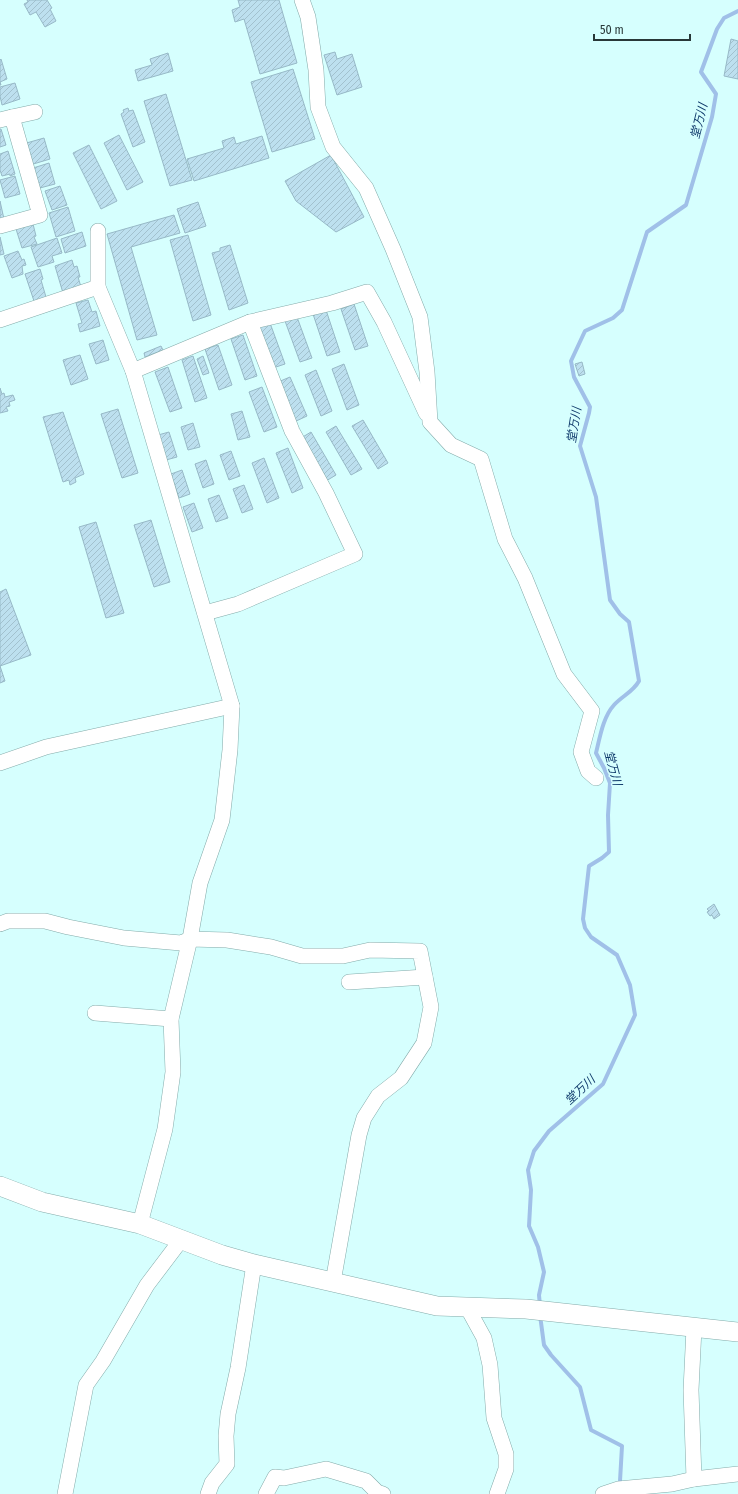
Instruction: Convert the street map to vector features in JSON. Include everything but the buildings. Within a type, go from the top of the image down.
[{"type":"street","points":[[302,0],[308,17],[316,70],[318,108],[330,141],[333,147],[366,188],[393,249],[420,317],[427,372],[430,422]]},
{"type":"street","points":[[0,226],[40,215],[6,119],[35,112]]},
{"type":"street","points":[[98,231],[98,287],[133,371],[232,706],[230,750],[222,820],[200,883],[190,939],[172,1019],[173,1072],[166,1122],[140,1224]]},
{"type":"street","points":[[0,320],[98,287]]},
{"type":"street","points":[[133,371],[250,322],[332,303],[367,292],[384,322],[430,422],[451,445],[481,459],[505,539],[525,578],[564,674],[592,711],[581,752],[588,770],[596,778]]},
{"type":"street","points":[[205,613],[238,604],[355,554],[326,492],[292,431],[250,322]]},
{"type":"street","points":[[0,763],[46,747],[232,706]]},
{"type":"street","points":[[0,924],[8,921],[45,921],[124,938],[181,943],[190,939],[227,940],[263,946],[302,956],[343,956],[370,950],[420,951],[431,1007],[424,1043],[401,1078],[378,1096],[364,1118],[359,1135],[333,1282]]},
{"type":"street","points":[[349,982],[424,977]]},
{"type":"street","points":[[95,1013],[172,1019]]},
{"type":"street","points":[[0,1186],[42,1202],[140,1224],[222,1255],[254,1264],[437,1306],[526,1309],[738,1332]]},
{"type":"street","points":[[65,1494],[86,1385],[103,1361],[147,1285],[181,1240]]},
{"type":"street","points":[[208,1494],[212,1483],[227,1464],[226,1436],[228,1414],[239,1361],[254,1264]]},
{"type":"street","points":[[467,1307],[484,1338],[490,1365],[494,1418],[506,1454],[506,1469],[497,1494]]},
{"type":"street","points":[[694,1328],[691,1390],[694,1479]]},
{"type":"street","points":[[266,1494],[275,1477],[284,1478],[326,1469],[366,1481],[377,1492],[382,1494]]},
{"type":"street","points":[[603,1494],[618,1489],[673,1489],[694,1479],[738,1474]]},
{"type":"waterway","name":"堂万川","points":[[540,1306],[539,1295],[544,1272],[538,1247],[529,1226],[531,1190],[528,1170],[534,1151],[549,1131],[603,1084],[635,1015],[630,985],[617,955],[591,937],[585,928],[583,919],[589,866],[609,852],[608,815],[610,783],[596,753],[599,740],[602,728],[610,710],[634,688],[639,681],[629,622],[620,614],[610,600],[596,497],[580,446],[590,407],[574,377],[571,361],[585,331],[613,318],[622,310],[647,232],[686,205],[712,117],[716,94],[701,72],[717,29],[724,18],[738,11]]},
{"type":"waterway","name":"堂万川","points":[[540,1315],[544,1345],[580,1387],[591,1430],[622,1446],[620,1481]]}]
